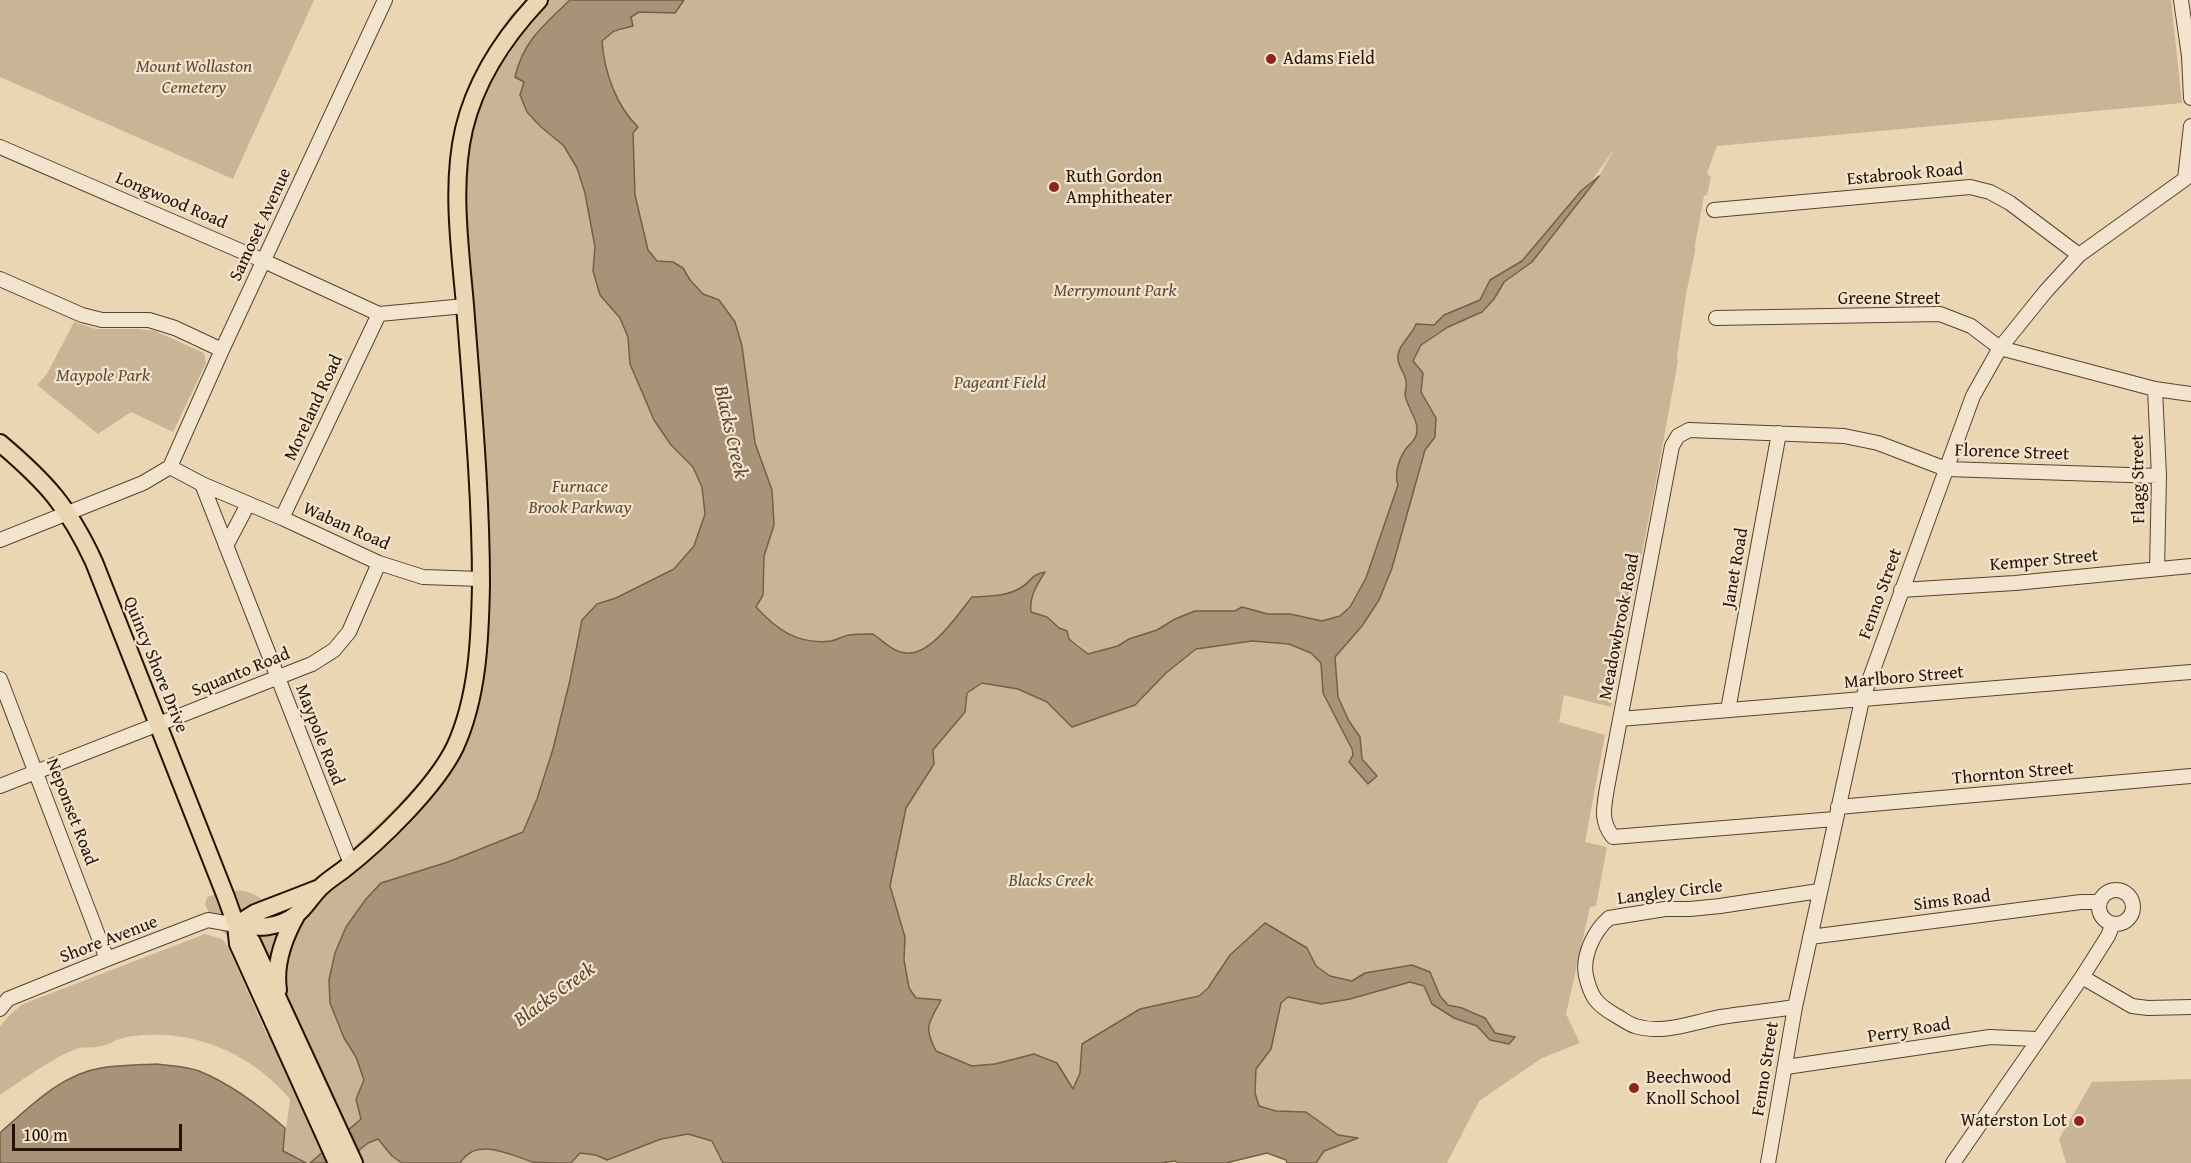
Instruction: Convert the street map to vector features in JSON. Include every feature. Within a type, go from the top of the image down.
[{"type":"main road","points":[[280,1003],[277,966],[286,936],[297,914],[320,888],[351,864],[429,787],[454,749],[462,730],[474,680],[479,636],[481,579],[479,487],[458,199],[459,169],[464,128],[491,61],[515,26],[539,0]]},
{"type":"main road","name":"Quincy Shore Drive","points":[[0,443],[37,475],[80,532],[159,725],[236,925],[238,944],[332,1134],[354,1163]]},
{"type":"main road","points":[[236,925],[255,913],[320,888]]},
{"type":"main road","points":[[236,925],[267,928],[280,924],[297,914]]},
{"type":"main road","name":"Quincy Shore Drive","points":[[236,925],[252,942],[280,1003],[332,1134],[338,1163]]},
{"type":"street","name":"Samoset Avenue","points":[[170,467],[222,350],[386,0]]},
{"type":"street","points":[[2181,0],[2190,56],[2191,98]]},
{"type":"street","name":"Fenno Street","points":[[1768,1163],[1786,1067],[1794,1007],[1862,700],[1973,396],[2000,348],[2046,291],[2079,255],[2188,178],[2191,126]]},
{"type":"street","name":"Longwood Road","points":[[0,147],[264,261],[379,314]]},
{"type":"street","name":"Estabrook Road","points":[[1714,210],[1970,187],[1990,192],[2010,203],[2079,255]]},
{"type":"street","points":[[0,279],[82,315],[102,320],[149,320],[175,328],[222,350]]},
{"type":"street","points":[[379,314],[465,306]]},
{"type":"street","name":"Moreland Road","points":[[282,518],[379,314]]},
{"type":"street","name":"Greene Street","points":[[1716,318],[1940,314],[1971,326],[2000,348],[2155,389],[2191,394]]},
{"type":"street","name":"Flagg Street","points":[[2155,389],[2159,476],[2157,569]]},
{"type":"street","name":"Florence Street","points":[[1689,430],[1844,436],[1878,443],[1946,469],[2159,476]]},
{"type":"street","name":"Meadowbrook Road","points":[[1613,837],[1603,817],[1620,719],[1672,446],[1678,436],[1689,430]]},
{"type":"street","name":"Janet Road","points":[[1728,710],[1779,433]]},
{"type":"street","points":[[0,540],[143,483],[170,467],[202,484]]},
{"type":"street","name":"Waban Road","points":[[202,484],[379,562],[423,578],[481,579]]},
{"type":"street","name":"Maypole Road","points":[[202,484],[351,864]]},
{"type":"street","points":[[226,546],[248,504]]},
{"type":"street","name":"Squanto Road","points":[[0,786],[312,664],[334,650],[349,633],[379,562]]},
{"type":"street","name":"Kemper Street","points":[[1901,590],[2015,583],[2191,566]]},
{"type":"street","name":"Marlboro Street","points":[[1620,719],[2191,672]]},
{"type":"street","name":"Neponset Road","points":[[0,679],[107,958]]},
{"type":"street","name":"Thornton Street","points":[[1613,837],[2191,776]]},
{"type":"street","name":"Sims Road","points":[[1810,937],[2099,902],[2108,892],[2116,890],[2129,896],[2133,904],[2130,918],[2122,924],[2113,924],[2082,977],[1953,1163]]},
{"type":"street","name":"Langley Circle","points":[[1794,1007],[1718,1018],[1679,1027],[1648,1029],[1633,1026],[1599,1006],[1590,990],[1585,973],[1585,959],[1598,933],[1609,918],[1665,909],[1720,906],[1820,891]]},
{"type":"street","points":[[2099,902],[2100,915],[2105,921],[2113,924]]},
{"type":"street","name":"Shore Avenue","points":[[0,1009],[8,999],[208,920],[236,925]]},
{"type":"street","points":[[2082,977],[2132,1006],[2191,1007]]},
{"type":"street","name":"Perry Road","points":[[1786,1067],[1990,1037],[2037,1039]]},
{"type":"green space","name":"Mount Wollaston Cemetery","points":[[0,0],[314,0],[233,179],[0,77]]},
{"type":"green space","name":"Furnace Brook Parkway","points":[[526,0],[570,0],[546,23],[524,82],[540,126],[564,146],[577,168],[585,193],[595,247],[593,271],[600,295],[620,318],[628,337],[630,364],[671,445],[693,467],[702,487],[705,514],[694,546],[674,569],[616,598],[597,604],[583,620],[553,749],[537,799],[523,832],[448,862],[381,883],[344,1038],[356,1057],[364,1080],[356,1099],[361,1119],[310,1163],[283,1151],[290,1099],[274,1082],[237,1056],[216,1046],[195,1040],[150,1035],[127,1037],[101,1046],[79,1048],[49,1063],[0,1095],[0,1026],[14,1011],[23,1004],[205,934],[222,939],[227,945],[267,1035],[278,1030],[238,944],[218,928],[205,905],[207,897],[235,890],[248,892],[262,899],[313,879],[344,857],[398,805],[425,776],[443,751],[466,684],[475,548],[460,309],[469,91],[485,54],[510,16]]},
{"type":"green space","points":[[684,0],[2171,0],[2182,103],[1717,146],[1707,173],[1711,177],[1707,195],[1704,196],[1686,294],[1678,361],[1611,707],[1564,695],[1559,722],[1605,735],[1585,842],[1607,847],[1596,906],[1590,907],[1566,1014],[1580,1043],[1542,1058],[1479,1101],[1447,1163],[1316,1163],[1324,1151],[1356,1138],[1338,1135],[1306,1112],[1276,1111],[1258,1106],[1255,1093],[1256,1069],[1271,1049],[1281,1003],[1289,997],[1321,1004],[1350,999],[1410,982],[1365,973],[1352,981],[1329,976],[1316,966],[1307,948],[1265,923],[1199,996],[1082,1044],[1080,1073],[1073,1089],[1034,1054],[995,1064],[972,1066],[935,1051],[929,1031],[941,1000],[916,998],[909,988],[904,960],[905,937],[890,886],[906,808],[934,764],[933,750],[965,712],[967,693],[982,683],[1018,689],[1047,702],[1072,727],[1166,673],[1196,649],[1252,641],[1289,644],[1311,653],[1321,663],[1323,693],[1345,733],[1353,755],[1377,776],[1362,759],[1360,737],[1349,721],[1338,697],[1335,657],[1362,626],[1379,600],[1392,568],[1425,450],[1435,437],[1435,418],[1421,392],[1423,373],[1413,361],[1421,345],[1448,327],[1482,312],[1494,299],[1504,282],[1532,262],[1599,176],[1615,148],[1590,183],[1522,261],[1490,280],[1480,300],[1444,315],[1434,325],[1404,340],[1398,355],[1399,366],[1406,380],[1405,396],[1418,428],[1415,440],[1405,450],[1398,485],[1366,578],[1350,607],[1340,616],[1322,621],[1290,614],[1268,614],[1242,607],[1235,611],[1195,611],[1157,630],[1129,639],[1118,646],[1088,654],[1077,643],[1069,639],[1067,631],[1059,628],[1047,617],[1031,612],[1033,596],[1044,572],[1034,576],[1025,586],[1013,593],[972,597],[952,623],[934,641],[915,652],[906,653],[897,650],[873,634],[850,635],[832,641],[810,641],[780,629],[755,607],[763,595],[764,556],[774,525],[772,490],[755,443],[742,346],[735,322],[719,300],[703,294],[683,268],[673,263],[657,261],[648,250],[635,195],[633,133],[638,127],[617,98],[605,64],[602,41],[614,31],[621,31],[625,27],[632,26],[631,17],[639,12],[675,13]],"holes":[[[1410,982],[1435,987],[1440,996],[1451,1005],[1483,1017],[1495,1033],[1490,1040],[1477,1026],[1454,1018],[1424,986]]]},
{"type":"green space","name":"Maypole Park","points":[[74,322],[96,329],[155,331],[204,353],[206,363],[173,432],[131,412],[98,434],[37,385],[47,374]]},
{"type":"green space","points":[[2191,1079],[2191,1163],[2066,1163],[2059,1139],[2092,1082]]},
{"type":"green space","points":[[688,1134],[712,1141],[723,1163],[571,1163],[580,1153],[596,1155],[607,1160],[661,1139]]},
{"type":"green space","points":[[378,1139],[392,1156],[402,1163],[343,1163],[368,1143]]},
{"type":"green space","points":[[485,1147],[523,1156],[536,1163],[460,1163],[464,1157]]},
{"type":"water","name":"Blacks Creek","points":[[570,0],[684,0],[675,13],[639,12],[631,17],[633,26],[614,31],[602,41],[605,64],[617,98],[638,127],[633,133],[635,195],[648,250],[657,261],[673,262],[683,268],[703,294],[719,300],[735,322],[742,346],[755,443],[772,490],[774,525],[764,556],[763,595],[756,607],[780,629],[808,641],[831,641],[849,635],[873,634],[897,651],[915,652],[934,641],[952,623],[972,597],[1010,593],[1022,587],[1034,576],[1045,572],[1032,596],[1031,612],[1047,617],[1059,628],[1067,631],[1069,639],[1088,654],[1118,646],[1129,639],[1157,630],[1195,611],[1235,611],[1242,607],[1268,614],[1290,614],[1322,621],[1340,616],[1350,607],[1366,578],[1398,485],[1399,462],[1417,433],[1416,422],[1405,395],[1405,378],[1398,362],[1401,346],[1416,324],[1434,325],[1444,315],[1480,300],[1490,280],[1522,261],[1581,191],[1599,176],[1532,262],[1504,282],[1494,299],[1482,312],[1448,327],[1421,345],[1413,361],[1423,373],[1421,392],[1436,418],[1435,437],[1425,450],[1392,568],[1379,600],[1362,626],[1335,657],[1338,697],[1349,721],[1360,737],[1362,759],[1377,776],[1368,784],[1349,762],[1353,755],[1352,749],[1323,693],[1321,663],[1311,653],[1289,644],[1252,641],[1196,649],[1166,673],[1135,705],[1072,727],[1047,702],[1018,689],[982,683],[967,693],[965,712],[933,750],[934,764],[906,808],[890,886],[905,937],[904,960],[909,988],[916,998],[941,1000],[929,1025],[932,1043],[936,1051],[972,1066],[995,1064],[1034,1054],[1057,1063],[1073,1089],[1080,1073],[1082,1044],[1140,1009],[1199,996],[1208,988],[1230,955],[1265,923],[1307,948],[1316,966],[1330,976],[1352,981],[1365,973],[1412,965],[1430,972],[1440,996],[1448,1005],[1462,1008],[1485,1018],[1495,1033],[1515,1037],[1509,1044],[1490,1040],[1477,1026],[1454,1018],[1432,1004],[1424,986],[1410,982],[1350,999],[1321,1004],[1288,997],[1281,1003],[1271,1049],[1256,1069],[1255,1093],[1259,1106],[1276,1111],[1306,1112],[1338,1135],[1358,1138],[1324,1151],[1316,1163],[1287,1163],[1286,1160],[1267,1153],[1226,1163],[1178,1163],[1175,1161],[1160,1163],[723,1163],[712,1141],[688,1134],[661,1139],[607,1160],[596,1155],[580,1153],[571,1163],[533,1162],[504,1152],[485,1149],[475,1150],[460,1163],[402,1163],[392,1156],[378,1139],[368,1143],[343,1163],[310,1163],[361,1119],[356,1099],[364,1080],[356,1057],[344,1038],[330,1003],[329,980],[335,953],[346,927],[381,883],[448,862],[523,832],[537,799],[553,749],[582,620],[597,604],[616,598],[674,569],[694,546],[705,514],[702,487],[693,467],[671,445],[654,420],[630,364],[628,337],[620,318],[600,295],[593,271],[595,247],[585,193],[577,168],[564,146],[527,112],[520,95],[524,82],[515,77],[529,43]]},
{"type":"water","points":[[157,1064],[199,1071],[244,1096],[285,1128],[283,1151],[306,1163],[0,1163],[0,1133],[36,1101],[60,1084],[87,1071],[101,1068]]},
{"type":"place","name":"Adams Field","points":[[1271,59]]},
{"type":"place","name":"Ruth Gordon Amphitheater","points":[[1054,187]]},
{"type":"place","name":"Beechwood Knoll School","points":[[1634,1088]]},
{"type":"place","name":"Waterston Lot","points":[[2079,1121]]},
{"type":"park label","name":"Merrymount Park","points":[[1115,291]]},
{"type":"park label","name":"Pageant Field","points":[[1000,383]]}]
